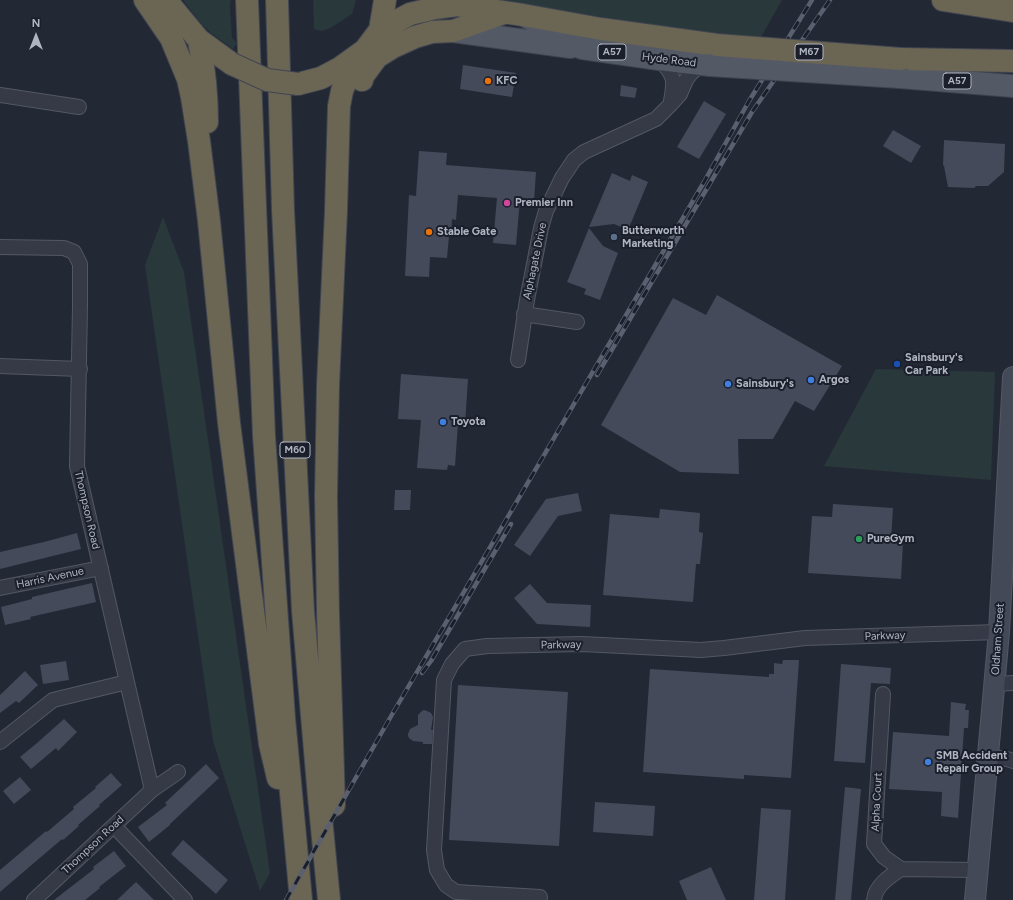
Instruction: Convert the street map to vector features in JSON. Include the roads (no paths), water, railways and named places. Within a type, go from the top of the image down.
[{"type":"highway","points":[[145,0],[196,79]]},
{"type":"highway","name":"M60","points":[[247,0],[264,436],[284,718],[301,900]]},
{"type":"highway","name":"M60","points":[[277,0],[283,210],[303,610],[318,790],[330,900]]},
{"type":"highway","points":[[345,107],[342,91],[347,78],[380,30],[385,0]]},
{"type":"highway","points":[[943,0],[1013,11]]},
{"type":"highway","points":[[168,2],[200,40],[232,64],[267,80],[298,84],[321,78],[340,68],[365,50]]},
{"type":"highway","name":"Hyde Road","points":[[380,30],[410,14],[457,5],[514,13]]},
{"type":"highway","name":"A57","points":[[345,107],[363,76],[377,57],[393,47],[415,37],[432,32],[453,31],[514,13]]},
{"type":"highway","name":"M67","points":[[514,13],[600,29],[710,58],[1013,60]]},
{"type":"highway","points":[[196,79],[200,40]]},
{"type":"highway","name":"M60","points":[[196,79],[192,98],[209,221],[230,431],[270,744],[297,857]]},
{"type":"highway","name":"M60","points":[[336,900],[326,496],[328,385],[338,141],[345,107]]},
{"type":"main road","name":"Hyde Road","points":[[514,13],[582,48],[659,59],[710,58],[900,77],[1013,86]]},
{"type":"main road","name":"A57","points":[[453,31],[582,48]]},
{"type":"street","name":"Alphagate Drive","points":[[518,360],[524,314],[541,228],[546,211],[562,178],[574,160],[584,152],[656,119],[680,94],[686,80],[692,72],[710,58]]},
{"type":"street","points":[[659,59],[670,70],[674,83],[670,106]]},
{"type":"street","points":[[0,95],[78,107]]},
{"type":"street","name":"Thompson Road","points":[[0,247],[64,248],[74,252],[80,264],[80,369],[77,466],[152,790]]},
{"type":"street","points":[[524,314],[577,322]]},
{"type":"street","points":[[0,366],[80,369]]},
{"type":"street","name":"Oldham Street","points":[[975,900],[988,757],[1004,684],[999,632],[1013,379]]},
{"type":"street","name":"Harris Avenue","points":[[0,588],[101,568]]},
{"type":"street","name":"Parkway","points":[[540,897],[456,892],[446,885],[437,870],[434,850],[444,680],[452,664],[465,649],[487,646],[582,644],[701,650],[805,638],[999,632]]},
{"type":"street","points":[[0,742],[53,700],[127,682]]},
{"type":"street","name":"Alpha Court","points":[[883,694],[874,844],[884,858],[901,869]]},
{"type":"street","points":[[988,757],[1008,758],[1013,761]]},
{"type":"street","name":"Thompson Road","points":[[34,900],[152,790],[178,772]]},
{"type":"street","points":[[114,826],[185,900]]},
{"type":"street","points":[[874,900],[874,895],[884,880],[901,869],[977,870]]},
{"type":"railway","points":[[286,900],[390,718],[704,182],[749,101],[812,0]]},
{"type":"railway","points":[[597,375],[752,112],[830,0]]},
{"type":"railway","points":[[422,673],[431,661],[511,524]]},
{"type":"place","name":"KFC","points":[[488,81]]},
{"type":"place","name":"Premier Inn","points":[[507,203]]},
{"type":"place","name":"Stable Gate","points":[[429,232]]},
{"type":"place","name":"Butterworth Marketing","points":[[614,237]]},
{"type":"place","name":"Sainsbury's Car Park","points":[[897,364]]},
{"type":"place","name":"Argos","points":[[811,380]]},
{"type":"place","name":"Sainsbury's","points":[[728,384]]},
{"type":"place","name":"Toyota","points":[[443,422]]},
{"type":"place","name":"PureGym","points":[[859,539]]},
{"type":"place","name":"SMB Accident Repair Group","points":[[928,762]]}]
